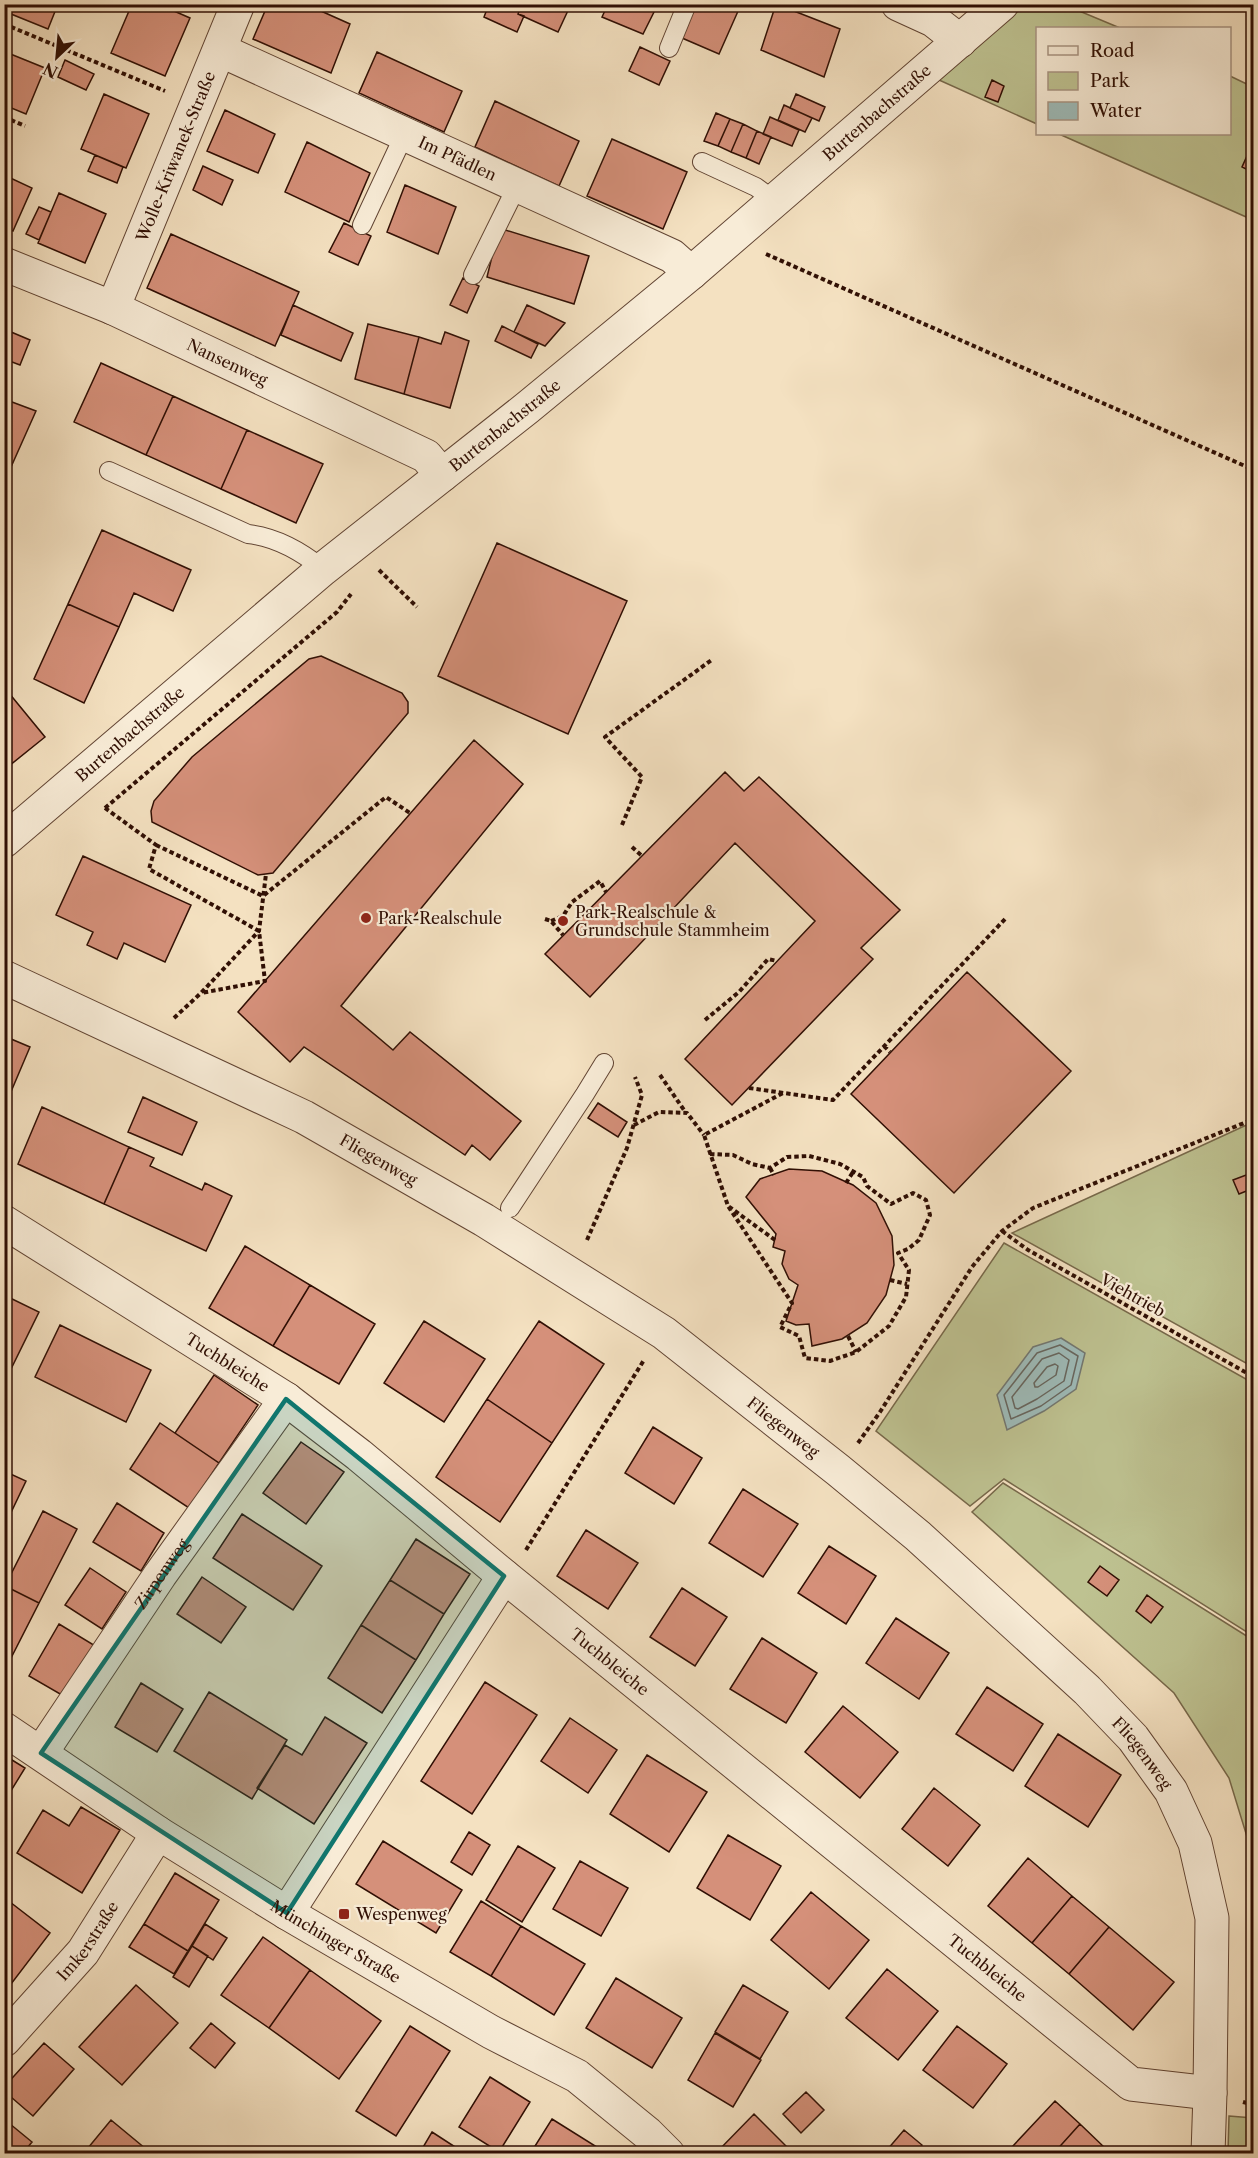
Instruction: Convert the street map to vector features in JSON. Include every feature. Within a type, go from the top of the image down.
[{"type":"street","name":"Wolle-Kriwanek-Straße","points":[[113,309],[238,4]]},
{"type":"street","points":[[898,4],[933,20],[960,41]]},
{"type":"street","name":"Burtenbachstraße","points":[[4,841],[323,569],[527,408],[691,273],[1002,4]]},
{"type":"street","name":"Im Pfädlen","points":[[220,50],[672,255],[691,273]]},
{"type":"street","name":"Nansenweg","points":[[4,264],[113,309],[426,456],[442,475]]},
{"type":"street","name":"Fliegenweg","points":[[4,977],[304,1117],[484,1220],[664,1334],[838,1470],[918,1536],[1087,1690],[1133,1738],[1171,1791],[1195,1843],[1212,1918],[1208,2154]]},
{"type":"street","name":"Tuchbleiche","points":[[4,1222],[286,1399],[359,1455],[504,1576],[1131,2084],[1210,2093]]},
{"type":"street","name":"Zirpenweg","points":[[41,1753],[160,1575],[286,1399]]},
{"type":"street","points":[[287,1913],[504,1576]]},
{"type":"street","name":"Münchinger Straße","points":[[4,1729],[158,1833],[287,1913],[491,2032],[577,2076],[649,2147]]},
{"type":"street","name":"Imkerstraße","points":[[4,2040],[83,1952],[158,1833]]},
{"type":"lane","points":[[669,48],[687,4]]},
{"type":"lane","points":[[362,225],[405,133]]},
{"type":"lane","points":[[702,162],[756,187],[776,201]]},
{"type":"lane","points":[[473,275],[508,200],[518,184]]},
{"type":"lane","points":[[110,471],[248,534],[266,536],[309,558],[323,569]]},
{"type":"lane","points":[[510,1208],[604,1063]]},
{"type":"path","points":[[4,24],[196,104]]},
{"type":"path","points":[[4,117],[25,126]]},
{"type":"path","points":[[736,234],[754,249],[1254,470]]},
{"type":"path","points":[[363,536],[371,562],[417,607]]},
{"type":"path","points":[[105,808],[337,612],[356,587]]},
{"type":"path","points":[[622,825],[642,777],[605,737],[713,659]]},
{"type":"path","points":[[263,896],[386,797],[410,813]]},
{"type":"path","points":[[113,813],[156,845],[263,896]]},
{"type":"path","points":[[156,845],[149,869],[259,931]]},
{"type":"path","points":[[632,847],[642,856]]},
{"type":"path","points":[[201,993],[265,981],[259,931],[267,874]]},
{"type":"path","points":[[551,921],[563,916],[572,902],[600,881],[606,892]]},
{"type":"path","points":[[749,1088],[833,1100],[1006,918]]},
{"type":"path","points":[[545,919],[551,921],[563,935]]},
{"type":"path","points":[[170,1021],[201,993],[259,931]]},
{"type":"path","points":[[705,1020],[739,992],[768,959],[777,961]]},
{"type":"path","points":[[739,992],[745,996]]},
{"type":"path","points":[[884,1046],[890,1052]]},
{"type":"path","points":[[660,1075],[704,1135],[728,1206],[792,1303],[780,1327],[799,1335],[806,1358],[830,1361],[856,1352],[889,1326],[906,1297],[909,1270],[898,1253],[908,1249],[919,1240],[930,1215],[926,1200],[913,1193],[891,1204],[867,1186],[863,1177],[840,1164],[809,1156],[787,1157],[770,1168]]},
{"type":"path","points":[[587,1240],[627,1148],[642,1095],[635,1077]]},
{"type":"path","points":[[704,1135],[784,1093]]},
{"type":"path","points":[[633,1125],[659,1112],[687,1113]]},
{"type":"path","points":[[838,1470],[880,1412],[972,1267],[1002,1231],[1033,1208],[1254,1119]]},
{"type":"path","points":[[710,1154],[733,1155],[752,1164],[770,1168],[774,1174]]},
{"type":"path","points":[[846,1183],[853,1172]]},
{"type":"path","points":[[728,1206],[775,1240]]},
{"type":"path","name":"Viehtrieb","points":[[1002,1231],[1028,1250],[1254,1377]]},
{"type":"path","points":[[890,1280],[907,1284]]},
{"type":"path","points":[[504,1576],[530,1545],[647,1356],[664,1334]]},
{"type":"path","points":[[848,1336],[856,1352]]},
{"type":"highlighted area","points":[[286,1399],[504,1576],[287,1913],[41,1753]]},
{"type":"green space","points":[[1025,5],[1065,5],[1118,27],[1036,27],[1036,124],[939,80]]},
{"type":"green space","points":[[1231,76],[1253,87],[1253,220],[1061,135],[1231,135]]},
{"type":"green space","points":[[1253,1122],[1253,1367],[1012,1233]]},
{"type":"green space","points":[[1004,1243],[1253,1383],[1253,1636],[1004,1479],[970,1506],[876,1431]]},
{"type":"green space","points":[[1003,1483],[1253,1640],[1252,1853],[1229,1778],[1174,1693],[972,1512]]},
{"type":"green space","points":[[1229,2116],[1253,2118],[1253,2153],[1228,2153]]},
{"type":"water","points":[[1061,1338],[1085,1353],[1076,1389],[1044,1411],[1007,1430],[997,1395],[1033,1347]]},
{"type":"building","points":[[15,4],[58,4],[48,29],[11,14]]},
{"type":"building","points":[[132,4],[158,4],[190,18],[165,76],[111,53]]},
{"type":"building","points":[[268,4],[313,4],[312,7],[350,24],[331,73],[253,39]]},
{"type":"building","points":[[489,4],[522,4],[518,14],[524,16],[517,32],[484,17]]},
{"type":"building","points":[[522,4],[571,4],[558,32],[518,14]]},
{"type":"building","points":[[608,4],[658,4],[643,34],[602,17]]},
{"type":"building","points":[[696,4],[728,4],[739,9],[719,54],[682,38]]},
{"type":"building","points":[[776,4],[840,29],[824,77],[761,50]]},
{"type":"building","points":[[640,47],[670,61],[659,85],[629,71]]},
{"type":"building","points":[[377,52],[462,91],[444,132],[359,93]]},
{"type":"building","points":[[8,53],[45,68],[26,114],[4,105],[4,61]]},
{"type":"building","points":[[65,60],[94,74],[86,90],[58,77]]},
{"type":"building","points":[[992,80],[1004,86],[998,102],[985,97]]},
{"type":"building","points":[[104,94],[149,114],[126,168],[81,149]]},
{"type":"building","points":[[796,94],[825,107],[819,121],[790,108]]},
{"type":"building","points":[[495,101],[579,141],[559,186],[475,147]]},
{"type":"building","points":[[784,105],[812,118],[805,132],[778,120]]},
{"type":"building","points":[[225,110],[275,134],[258,173],[207,151]]},
{"type":"building","points":[[716,113],[730,119],[718,146],[704,141]]},
{"type":"building","points":[[770,117],[799,130],[792,146],[763,134]]},
{"type":"building","points":[[730,119],[743,124],[731,152],[718,146]]},
{"type":"building","points":[[743,124],[757,131],[746,158],[731,152]]},
{"type":"building","points":[[757,131],[771,137],[759,164],[746,158]]},
{"type":"building","points":[[612,139],[687,172],[663,229],[587,196]]},
{"type":"building","points":[[307,142],[370,173],[349,222],[285,192]]},
{"type":"building","points":[[95,155],[123,167],[117,183],[88,171]]},
{"type":"building","points":[[1247,156],[1254,158],[1254,173],[1242,167]]},
{"type":"building","points":[[203,166],[233,180],[222,205],[193,190]]},
{"type":"building","points":[[4,175],[32,188],[13,231],[4,227]]},
{"type":"building","points":[[405,185],[456,207],[438,254],[387,232]]},
{"type":"building","points":[[59,193],[106,214],[85,263],[38,243]]},
{"type":"building","points":[[39,207],[51,212],[39,240],[26,234]]},
{"type":"building","points":[[344,223],[371,236],[358,265],[329,252]]},
{"type":"building","points":[[499,228],[589,256],[574,304],[487,277]]},
{"type":"building","points":[[171,234],[299,292],[275,346],[147,288]]},
{"type":"building","points":[[463,278],[479,286],[467,313],[450,305]]},
{"type":"building","points":[[293,305],[353,333],[341,361],[281,335]]},
{"type":"building","points":[[527,305],[565,323],[545,346],[514,332]]},
{"type":"building","points":[[368,324],[419,337],[404,394],[355,379]]},
{"type":"building","points":[[502,326],[538,344],[531,358],[495,341]]},
{"type":"building","points":[[4,329],[30,340],[20,365],[4,359]]},
{"type":"building","points":[[445,332],[469,341],[450,408],[404,394],[419,337],[441,344]]},
{"type":"building","points":[[101,363],[173,396],[146,455],[74,422]]},
{"type":"building","points":[[173,396],[247,430],[221,489],[146,455]]},
{"type":"building","points":[[4,399],[36,411],[11,467],[4,464]]},
{"type":"building","points":[[247,430],[323,464],[296,523],[221,489]]},
{"type":"building","points":[[102,530],[191,570],[173,611],[134,593],[119,627],[68,604]]},
{"type":"building","points":[[497,543],[627,601],[568,734],[438,676]]},
{"type":"building","points":[[68,604],[119,627],[84,703],[34,679]]},
{"type":"building","points":[[321,656],[402,693],[408,702],[408,713],[273,873],[258,875],[152,822],[151,811],[154,801],[192,757],[309,659]]},
{"type":"building","points":[[4,687],[45,737],[4,770]]},
{"type":"building","name":"Park-Realschule","points":[[474,740],[523,784],[341,1006],[393,1050],[410,1032],[521,1121],[490,1160],[472,1145],[465,1155],[304,1047],[290,1062],[238,1012]]},
{"type":"building","points":[[725,772],[744,791],[759,777],[900,910],[861,948],[873,959],[732,1105],[685,1059],[815,921],[735,843],[590,997],[545,954]]},
{"type":"building","points":[[83,856],[191,905],[165,962],[124,943],[117,959],[87,945],[93,932],[56,915]]},
{"type":"building","points":[[967,972],[1071,1071],[954,1193],[851,1094]]},
{"type":"building","points":[[4,1036],[30,1047],[10,1094],[4,1092]]},
{"type":"building","points":[[143,1097],[197,1122],[182,1155],[128,1132]]},
{"type":"building","points":[[598,1103],[627,1122],[618,1137],[588,1118]]},
{"type":"building","points":[[42,1107],[129,1147],[104,1204],[18,1164]]},
{"type":"building","points":[[129,1147],[154,1158],[150,1166],[202,1190],[205,1183],[232,1196],[206,1251],[104,1204]]},
{"type":"building","points":[[789,1169],[822,1171],[853,1185],[876,1203],[892,1236],[894,1265],[886,1295],[867,1323],[842,1339],[812,1346],[809,1324],[796,1325],[786,1321],[798,1285],[789,1279],[782,1264],[785,1251],[773,1247],[776,1234],[746,1197],[760,1179]]},
{"type":"building","points":[[1254,1172],[1254,1188],[1239,1194],[1233,1180]]},
{"type":"building","points":[[245,1246],[310,1285],[273,1346],[209,1308]]},
{"type":"building","points":[[310,1285],[375,1324],[339,1384],[273,1346]]},
{"type":"building","points":[[4,1295],[39,1312],[9,1373],[4,1371]]},
{"type":"building","points":[[424,1321],[485,1359],[444,1422],[384,1383]]},
{"type":"building","points":[[539,1321],[604,1364],[552,1443],[487,1399]]},
{"type":"building","points":[[60,1325],[151,1370],[126,1422],[35,1377]]},
{"type":"building","points":[[214,1375],[258,1405],[219,1463],[175,1433]]},
{"type":"building","points":[[487,1399],[552,1443],[500,1522],[436,1477]]},
{"type":"building","points":[[160,1423],[219,1463],[189,1508],[130,1469]]},
{"type":"building","points":[[653,1427],[702,1458],[674,1504],[625,1473]]},
{"type":"building","points":[[301,1442],[344,1472],[306,1524],[263,1493]]},
{"type":"building","points":[[4,1471],[26,1481],[6,1523],[4,1523]]},
{"type":"building","points":[[743,1489],[798,1524],[763,1577],[709,1543]]},
{"type":"building","points":[[117,1503],[164,1533],[141,1571],[93,1542]]},
{"type":"building","points":[[43,1511],[77,1529],[39,1603],[5,1586]]},
{"type":"building","points":[[242,1514],[322,1566],[293,1610],[213,1558]]},
{"type":"building","points":[[586,1530],[638,1563],[608,1609],[557,1576]]},
{"type":"building","points":[[416,1539],[470,1574],[444,1614],[390,1580]]},
{"type":"building","points":[[829,1546],[876,1576],[846,1624],[798,1593]]},
{"type":"building","points":[[1100,1566],[1119,1580],[1107,1596],[1088,1582]]},
{"type":"building","points":[[90,1568],[126,1592],[102,1629],[65,1605]]},
{"type":"building","points":[[202,1577],[246,1607],[221,1643],[177,1614]]},
{"type":"building","points":[[390,1580],[444,1614],[416,1660],[361,1625]]},
{"type":"building","points":[[5,1586],[39,1603],[10,1660],[4,1657]]},
{"type":"building","points":[[682,1588],[727,1617],[695,1666],[650,1637]]},
{"type":"building","points":[[1147,1595],[1163,1607],[1151,1623],[1136,1611]]},
{"type":"building","points":[[896,1618],[949,1653],[919,1699],[866,1663]]},
{"type":"building","points":[[59,1624],[97,1647],[67,1698],[29,1676]]},
{"type":"building","points":[[361,1625],[416,1660],[382,1713],[328,1678]]},
{"type":"building","points":[[762,1638],[817,1673],[786,1723],[730,1689]]},
{"type":"building","points":[[485,1682],[537,1715],[472,1814],[421,1781]]},
{"type":"building","points":[[141,1683],[183,1709],[157,1752],[115,1727]]},
{"type":"building","points":[[987,1687],[1043,1724],[1013,1771],[956,1734]]},
{"type":"building","points":[[209,1692],[287,1740],[252,1799],[174,1751]]},
{"type":"building","points":[[843,1706],[898,1752],[860,1798],[805,1752]]},
{"type":"building","points":[[325,1717],[367,1743],[314,1824],[257,1788],[285,1745],[302,1755]]},
{"type":"building","points":[[570,1718],[617,1750],[588,1793],[541,1761]]},
{"type":"building","points":[[1058,1734],[1121,1775],[1088,1827],[1025,1786]]},
{"type":"building","points":[[4,1755],[25,1768],[4,1802]]},
{"type":"building","points":[[647,1755],[707,1792],[669,1852],[610,1814]]},
{"type":"building","points":[[934,1788],[980,1825],[948,1866],[902,1829]]},
{"type":"building","points":[[81,1807],[120,1830],[82,1893],[17,1853],[43,1810],[69,1826]]},
{"type":"building","points":[[469,1832],[490,1845],[472,1875],[451,1862]]},
{"type":"building","points":[[728,1835],[781,1866],[750,1920],[697,1888]]},
{"type":"building","points":[[383,1841],[462,1890],[436,1933],[356,1884]]},
{"type":"building","points":[[518,1846],[555,1868],[522,1922],[486,1900]]},
{"type":"building","points":[[1028,1858],[1072,1896],[1032,1943],[988,1906]]},
{"type":"building","points":[[580,1861],[628,1888],[601,1936],[553,1909]]},
{"type":"building","points":[[175,1873],[219,1900],[188,1951],[144,1924]]},
{"type":"building","points":[[811,1892],[869,1940],[829,1989],[771,1940]]},
{"type":"building","points":[[1072,1896],[1109,1927],[1069,1974],[1032,1943]]},
{"type":"building","points":[[481,1901],[521,1926],[491,1976],[450,1952]]},
{"type":"building","points":[[10,1902],[50,1933],[8,1988],[4,1985],[4,1909]]},
{"type":"building","points":[[144,1924],[188,1951],[174,1974],[129,1947]]},
{"type":"building","points":[[205,1924],[227,1938],[213,1960],[192,1946]]},
{"type":"building","points":[[521,1926],[585,1964],[554,2015],[491,1976]]},
{"type":"building","points":[[1109,1927],[1174,1982],[1133,2030],[1069,1974]]},
{"type":"building","points":[[263,1937],[310,1970],[269,2028],[221,1995]]},
{"type":"building","points":[[192,1946],[208,1956],[189,1987],[173,1977]]},
{"type":"building","points":[[887,1969],[938,2011],[898,2060],[846,2018]]},
{"type":"building","points":[[310,1970],[381,2021],[339,2079],[269,2028]]},
{"type":"building","points":[[616,1978],[682,2018],[652,2068],[586,2028]]},
{"type":"building","points":[[136,1985],[178,2023],[122,2085],[79,2047]]},
{"type":"building","points":[[743,1985],[788,2012],[760,2059],[715,2032]]},
{"type":"building","points":[[211,2023],[235,2043],[215,2068],[190,2048]]},
{"type":"building","points":[[410,2026],[450,2051],[396,2136],[356,2111]]},
{"type":"building","points":[[957,2026],[1007,2064],[973,2108],[923,2070]]},
{"type":"building","points":[[715,2033],[761,2060],[733,2107],[688,2080]]},
{"type":"building","points":[[44,2043],[74,2069],[33,2116],[4,2091],[4,2087]]},
{"type":"building","points":[[490,2077],[530,2102],[499,2152],[459,2127]]},
{"type":"building","points":[[806,2092],[824,2110],[801,2133],[783,2114]]},
{"type":"building","points":[[1055,2101],[1080,2124],[1053,2154],[1019,2154],[1012,2147]]},
{"type":"building","points":[[754,2114],[793,2153],[793,2154],[716,2153]]},
{"type":"building","points":[[4,2119],[32,2142],[22,2154],[4,2154]]},
{"type":"building","points":[[552,2119],[600,2149],[597,2154],[530,2154]]},
{"type":"building","points":[[111,2120],[152,2154],[83,2154]]},
{"type":"building","points":[[1080,2124],[1105,2148],[1100,2154],[1053,2154]]},
{"type":"building","points":[[904,2130],[922,2145],[915,2154],[891,2154],[887,2150]]},
{"type":"building","points":[[432,2132],[466,2154],[419,2154]]},
{"type":"place","name":"Park-Realschule","points":[[366,918]]},
{"type":"place","name":"Park-Realschule & Grundschule Stammheim","points":[[563,921]]},
{"type":"place","name":"Wespenweg","points":[[344,1914]]}]
